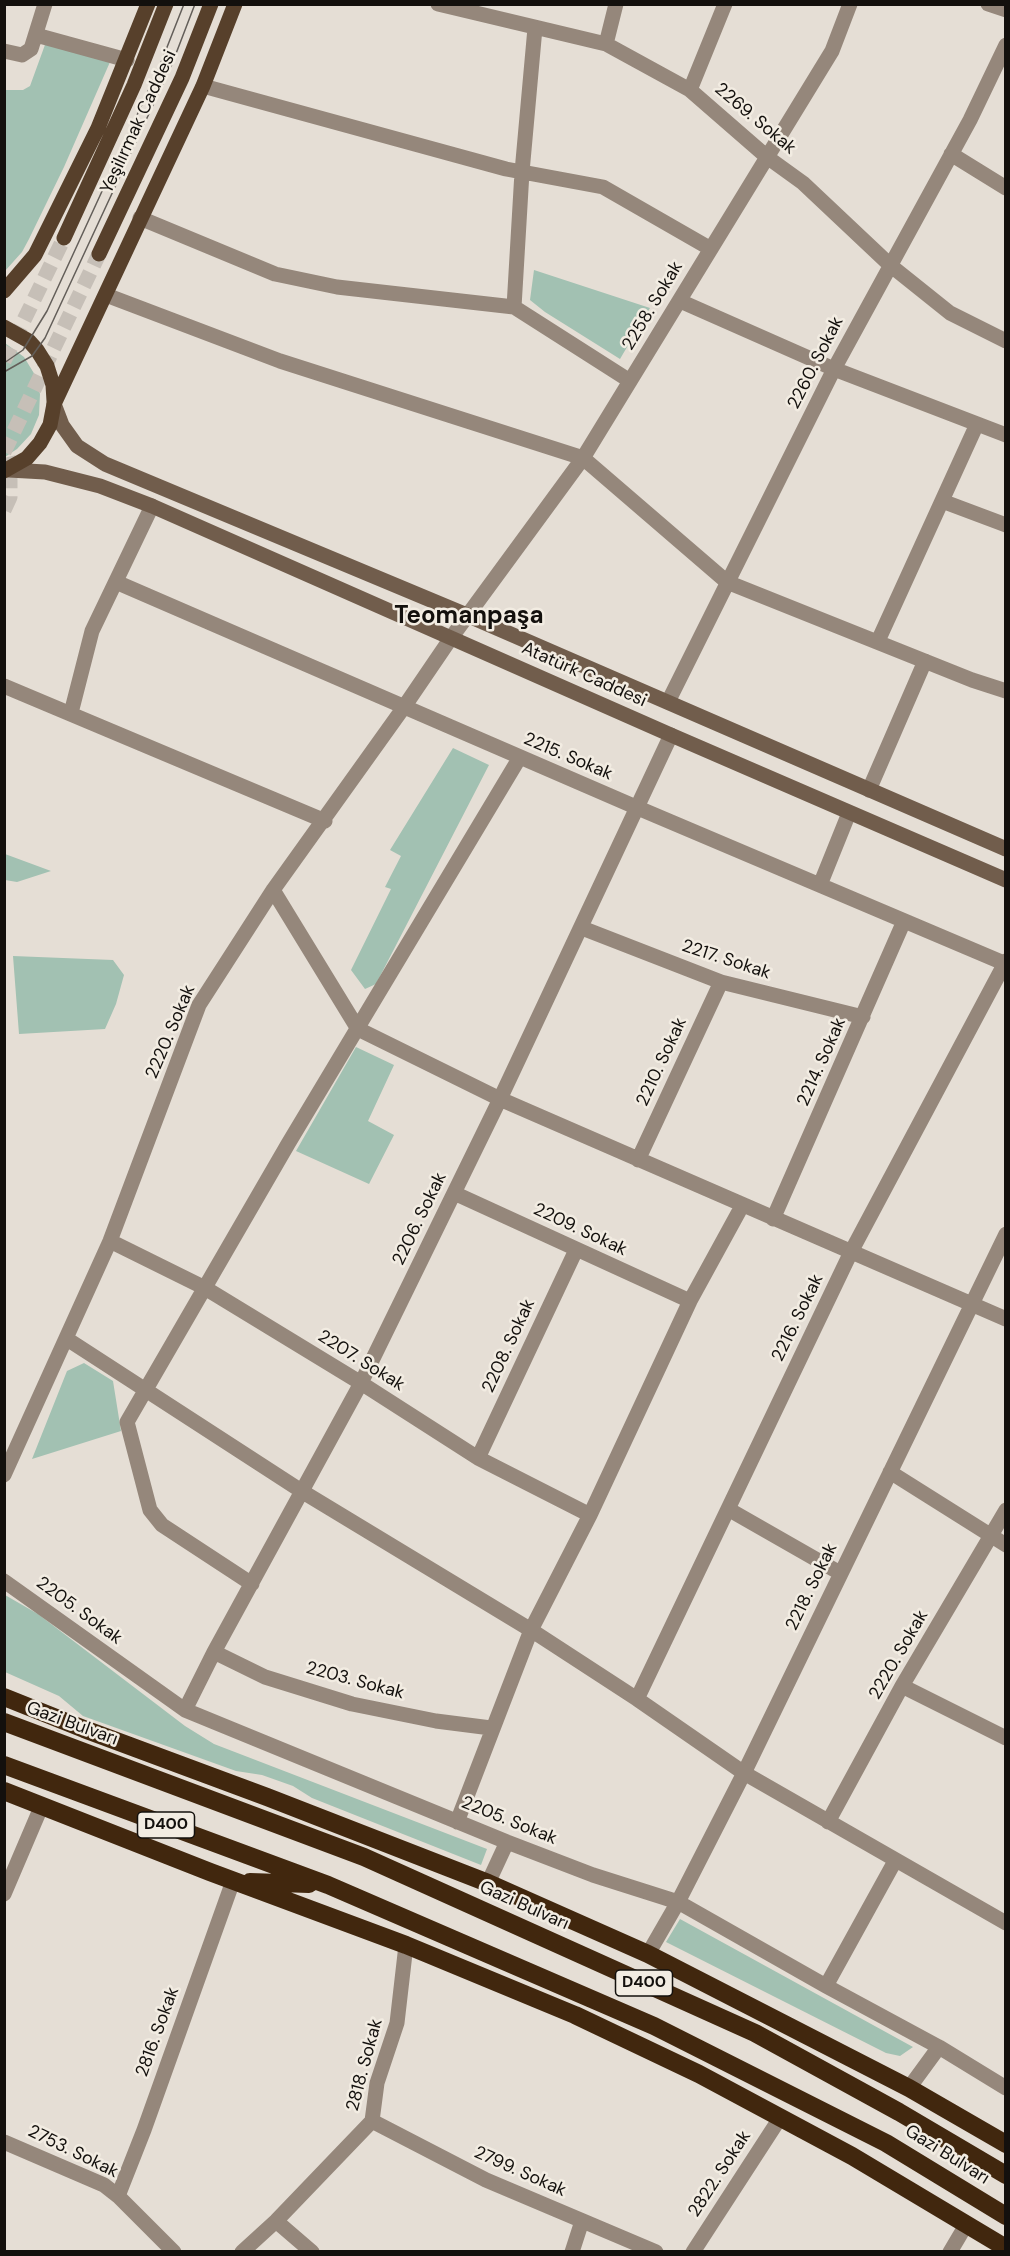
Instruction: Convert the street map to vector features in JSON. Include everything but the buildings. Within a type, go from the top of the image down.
[{"type":"highway","points":[[4,1697],[488,1883],[648,1954],[909,2088],[1005,2144]]},
{"type":"highway","name":"Gazi Bulvarı","points":[[4,1722],[364,1857],[755,2032],[899,2112],[1005,2175]]},
{"type":"highway","name":"Gazi Bulvarı","points":[[4,1765],[327,1885],[654,2026],[886,2143],[1005,2216]]},
{"type":"highway","points":[[210,1776],[268,1820],[343,1827]]},
{"type":"highway","points":[[4,1791],[233,1881],[406,1945],[575,2015],[699,2074],[852,2156],[1005,2248]]},
{"type":"highway","points":[[233,1881],[327,1885],[406,1945]]},
{"type":"main road","points":[[4,291],[36,255],[98,128],[148,4]]},
{"type":"main road","points":[[64,238],[134,85],[166,4]]},
{"type":"main road","name":"Yeşilırmak Caddesi","points":[[99,254],[182,78],[210,4]]},
{"type":"main road","points":[[54,404],[203,86],[236,4]]},
{"type":"main road","points":[[4,327],[29,341],[37,350],[47,366],[53,385],[54,404],[50,425],[40,443],[27,458],[6,474]]},
{"type":"main road","name":"Atatürk Caddesi","points":[[54,404],[62,425],[77,446],[105,464],[469,616],[1005,849]]},
{"type":"main road","name":"Atatürk Caddesi","points":[[6,474],[45,472],[89,483],[152,506],[1005,880]]},
{"type":"street","points":[[4,51],[22,55],[31,49],[45,4]]},
{"type":"street","name":"2269. Sokak","points":[[438,4],[606,44],[690,90],[767,157],[803,183],[890,265],[950,314],[1005,341]]},
{"type":"street","points":[[504,4],[505,21]]},
{"type":"street","points":[[606,44],[616,4]]},
{"type":"street","points":[[690,90],[725,4]]},
{"type":"street","name":"2258. Sokak","points":[[469,616],[583,458],[832,51],[850,4]]},
{"type":"street","points":[[988,4],[1005,10]]},
{"type":"street","points":[[514,307],[522,172],[535,28]]},
{"type":"street","points":[[36,35],[127,60]]},
{"type":"street","name":"2260. Sokak","points":[[668,702],[834,369],[970,120],[1005,45]]},
{"type":"street","points":[[203,86],[522,172],[603,187],[711,249]]},
{"type":"street","points":[[951,154],[1005,188]]},
{"type":"street","points":[[140,218],[275,274],[337,287],[514,307],[630,381]]},
{"type":"street","points":[[106,295],[280,361],[583,458],[727,582],[1005,691]]},
{"type":"street","points":[[680,301],[834,369],[1005,435]]},
{"type":"street","points":[[878,641],[977,424]]},
{"type":"street","points":[[942,501],[1005,525]]},
{"type":"street","points":[[71,713],[92,631],[152,506]]},
{"type":"street","name":"2215. Sokak","points":[[116,582],[638,808],[1005,963]]},
{"type":"street","name":"2220. Sokak","points":[[4,1475],[111,1241],[199,1005],[273,890],[324,821],[451,638],[469,616]]},
{"type":"street","points":[[869,790],[925,661]]},
{"type":"street","points":[[4,686],[324,821]]},
{"type":"street","name":"2206. Sokak","points":[[185,1710],[214,1652],[362,1383],[500,1100],[671,735]]},
{"type":"street","points":[[252,1584],[162,1525],[150,1509],[127,1422],[288,1144],[520,757]]},
{"type":"street","points":[[820,885],[849,813]]},
{"type":"street","points":[[273,890],[358,1029],[500,1100],[1005,1319]]},
{"type":"street","name":"2214. Sokak","points":[[773,1219],[904,921]]},
{"type":"street","name":"2217. Sokak","points":[[582,928],[721,982],[863,1017]]},
{"type":"street","name":"2216. Sokak","points":[[637,1699],[851,1252],[1005,963]]},
{"type":"street","name":"2210. Sokak","points":[[638,1160],[721,982]]},
{"type":"street","name":"2209. Sokak","points":[[454,1193],[690,1301]]},
{"type":"street","points":[[457,1822],[491,1728],[531,1630],[590,1515],[690,1301],[742,1206]]},
{"type":"street","name":"2218. Sokak","points":[[648,1954],[678,1902],[744,1773],[1005,1234]]},
{"type":"street","name":"2207. Sokak","points":[[111,1241],[205,1288],[362,1383],[478,1458],[590,1515]]},
{"type":"street","name":"2208. Sokak","points":[[478,1458],[576,1250]]},
{"type":"street","points":[[67,1339],[303,1492],[531,1630],[744,1773],[1005,1923]]},
{"type":"street","points":[[890,1472],[1005,1545]]},
{"type":"street","points":[[728,1509],[840,1573]]},
{"type":"street","name":"2220. Sokak","points":[[828,1822],[902,1686],[1005,1510]]},
{"type":"street","name":"2205. Sokak","points":[[4,1581],[185,1710],[507,1842],[593,1875],[678,1902],[939,2047],[1005,2088]]},
{"type":"street","name":"2203. Sokak","points":[[214,1652],[265,1677],[352,1704],[436,1721],[491,1728]]},
{"type":"street","points":[[902,1686],[1005,1738]]},
{"type":"street","points":[[4,1894],[42,1805]]},
{"type":"street","points":[[488,1883],[507,1842]]},
{"type":"street","points":[[826,1986],[895,1861]]},
{"type":"street","name":"2816. Sokak","points":[[118,2196],[233,1881]]},
{"type":"street","name":"2818. Sokak","points":[[242,2252],[276,2222],[372,2121],[376,2083],[397,2023],[406,1945]]},
{"type":"street","points":[[909,2088],[939,2047]]},
{"type":"street","name":"2822. Sokak","points":[[693,2252],[780,2118]]},
{"type":"street","name":"2799. Sokak","points":[[372,2121],[486,2180],[656,2252]]},
{"type":"street","name":"2753. Sokak","points":[[4,2142],[104,2185],[174,2252]]},
{"type":"street","points":[[572,2252],[582,2221]]},
{"type":"street","points":[[276,2222],[312,2252]]},
{"type":"street","points":[[950,2252],[966,2225]]},
{"type":"green space","points":[[46,42],[110,62],[64,167],[29,239],[22,252],[5,271],[5,90],[23,90],[30,86]]},
{"type":"green space","points":[[534,270],[650,308],[620,359],[545,312],[530,300]]},
{"type":"green space","points":[[5,343],[24,357],[35,375],[40,394],[39,415],[31,434],[17,449],[5,457]]},
{"type":"green space","points":[[453,748],[489,765],[376,984],[365,989],[351,970],[391,889],[385,887],[401,856],[390,850]]},
{"type":"green space","points":[[4,854],[51,871],[17,882],[5,880]]},
{"type":"green space","points":[[13,956],[113,960],[124,975],[116,1004],[105,1029],[19,1034]]},
{"type":"green space","points":[[356,1047],[394,1065],[368,1121],[394,1135],[369,1184],[296,1151]]},
{"type":"green space","points":[[84,1363],[113,1381],[121,1431],[32,1459],[67,1371]]},
{"type":"green space","points":[[5,1595],[38,1614],[185,1726],[214,1744],[487,1849],[481,1865],[312,1798],[293,1786],[262,1775],[236,1771],[83,1716],[59,1696],[5,1672]]},
{"type":"green space","points":[[680,1919],[913,2047],[900,2056],[886,2053],[666,1942]]},
{"type":"tunnel","points":[[4,361],[64,238]]},
{"type":"tunnel","points":[[4,452],[99,254]]},
{"type":"tunnel","points":[[4,510],[10,497],[8,457]]},
{"type":"tram line","points":[[4,363],[23,350],[47,311],[160,65],[184,4]]},
{"type":"tram line","points":[[4,372],[32,356],[45,338],[172,64],[195,4]]},
{"type":"district","name":"Teomanpaşa","points":[[469,617]]}]
